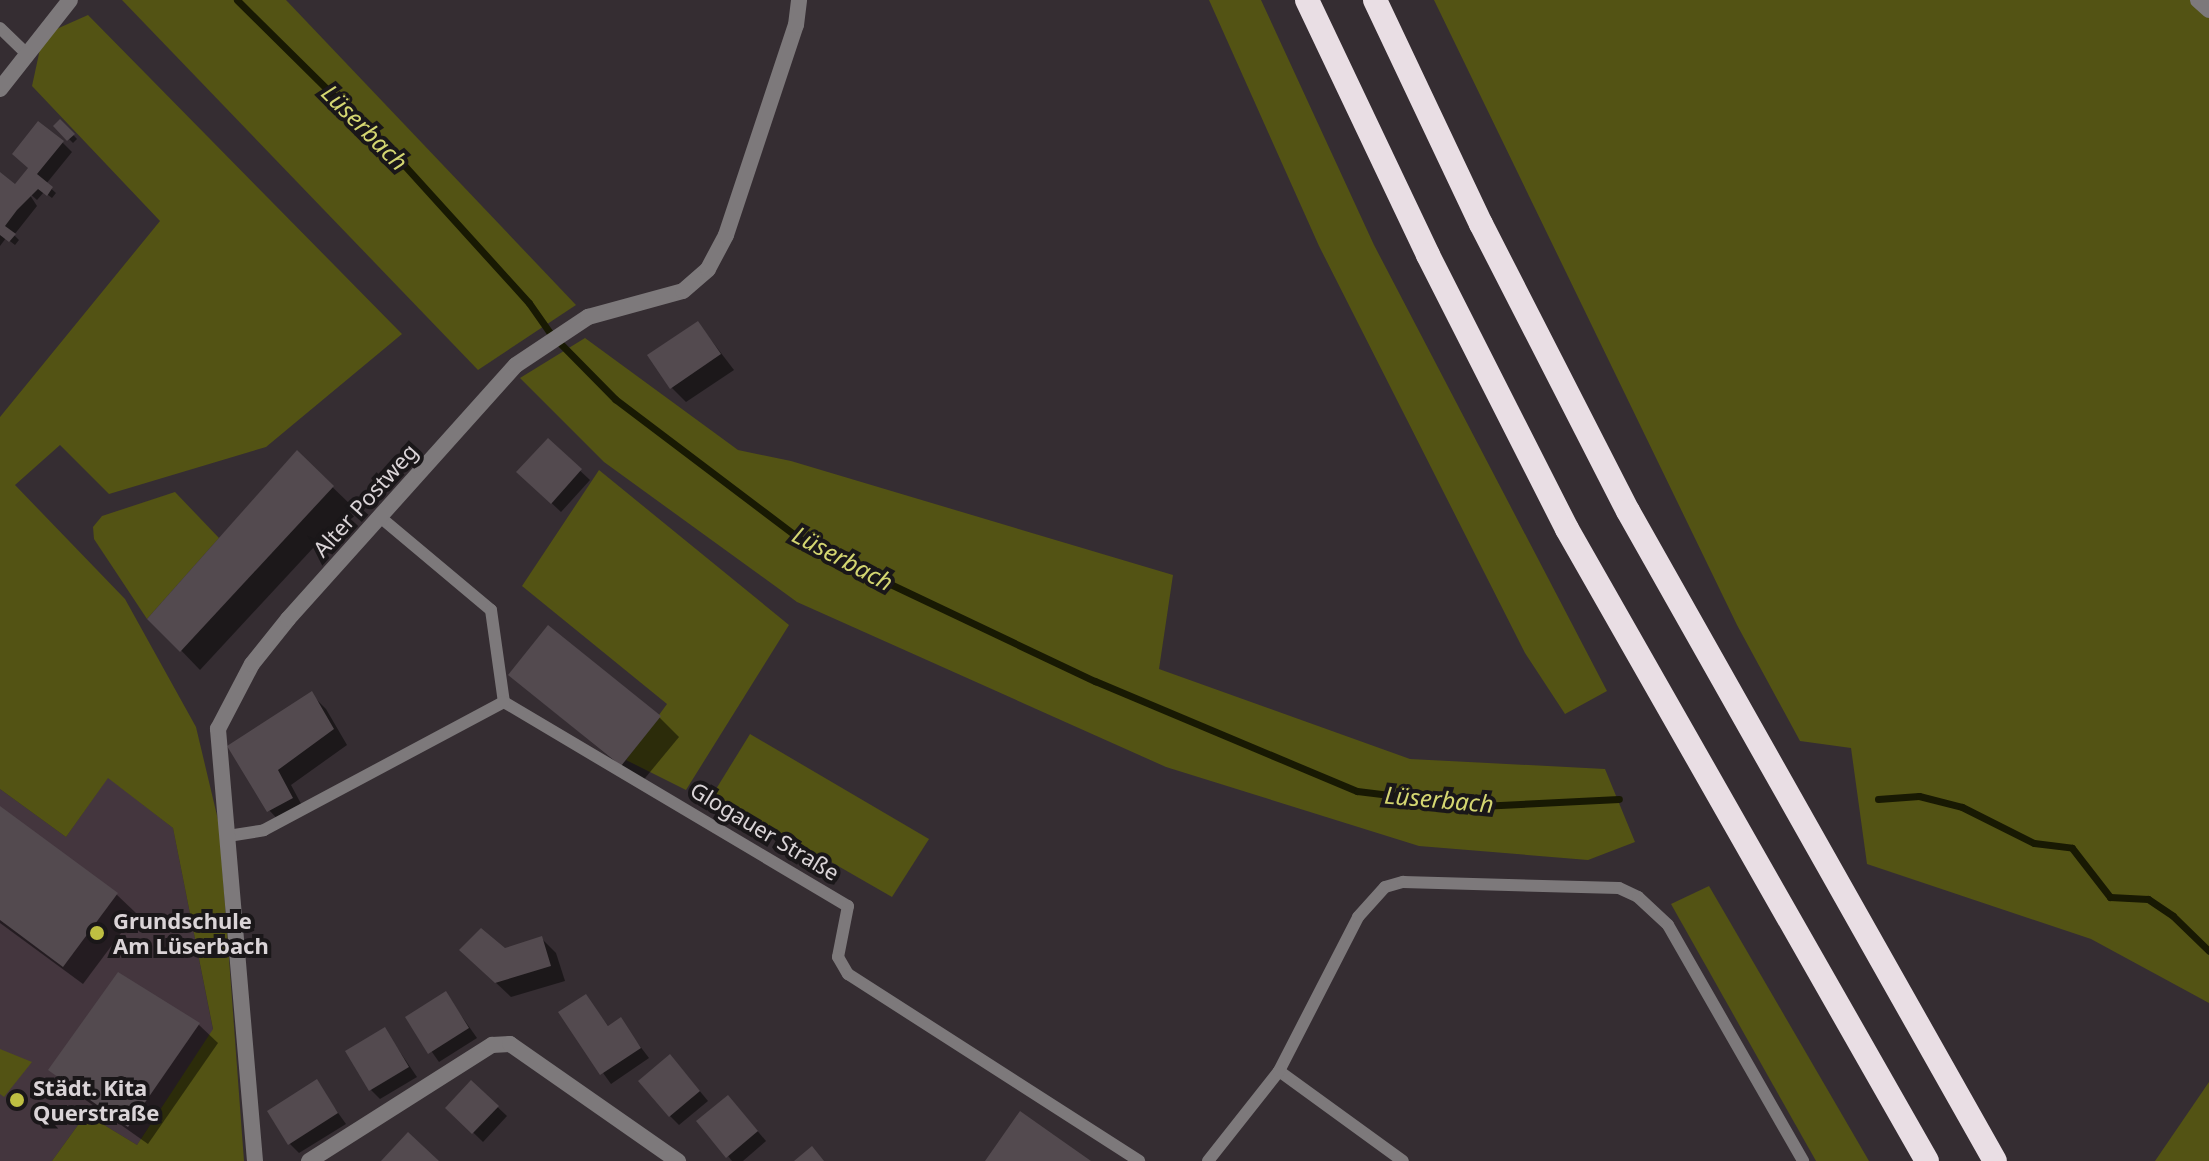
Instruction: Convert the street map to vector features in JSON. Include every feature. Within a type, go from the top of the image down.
[{"type":"highway","points":[[1307,0],[1441,281],[1567,529],[1927,1161]]},
{"type":"highway","points":[[1375,0],[1481,224],[1628,511],[1995,1161]]},
{"type":"street","points":[[0,89],[70,0]]},
{"type":"street","name":"Alter Postweg","points":[[255,1161],[218,729],[252,664],[516,365],[588,317],[683,291],[708,269],[726,235],[796,25],[799,0]]},
{"type":"street","points":[[2198,0],[2209,10]]},
{"type":"street","points":[[309,1161],[492,1045],[510,1044],[678,1161]]},
{"type":"lane","points":[[0,28],[27,54]]},
{"type":"lane","points":[[228,836],[264,830],[504,702],[491,610],[380,517]]},
{"type":"lane","name":"Glogauer Straße","points":[[504,702],[848,906],[838,957],[848,974],[1139,1161]]},
{"type":"lane","points":[[1208,1161],[1279,1071],[1358,917],[1385,887],[1416,882],[1619,888],[1638,897],[1668,925],[1803,1161]]},
{"type":"lane","points":[[1279,1071],[1403,1161]]},
{"type":"shaded area","points":[[122,0],[286,0],[576,305],[478,370]]},
{"type":"shaded area","points":[[1209,0],[1261,0],[1374,245],[1607,691],[1565,714],[1525,653],[1319,246]]},
{"type":"shaded area","points":[[1434,0],[2194,0],[2209,13],[2209,1003],[2091,939],[1867,864],[1851,748],[1800,741],[1737,625]]},
{"type":"shaded area","points":[[88,15],[402,334],[266,447],[109,494],[60,445],[15,485],[125,599],[196,727],[219,824],[244,1161],[52,1161],[86,1114],[137,1145],[213,1029],[173,828],[108,778],[66,837],[0,789],[0,417],[160,221],[32,86],[43,35]]},
{"type":"shaded area","points":[[585,338],[738,450],[791,461],[1173,575],[1159,669],[1410,759],[1605,769],[1635,842],[1588,860],[1419,846],[1166,767],[797,602],[604,462],[520,378]]},
{"type":"shaded area","points":[[599,470],[789,625],[686,790],[626,760],[667,704],[522,586]]},
{"type":"shaded area","points":[[175,492],[219,538],[147,619],[94,539],[93,527],[102,516]]},
{"type":"shaded area","points":[[750,734],[929,839],[892,897],[713,794]]},
{"type":"shaded area","name":"Grundschule Am Lüserbach","points":[[108,777],[173,828],[213,1030],[137,1145],[86,1114],[52,1161],[0,1161],[0,789],[66,837]]},
{"type":"shaded area","points":[[1709,886],[1869,1161],[1816,1161],[1671,904]]},
{"type":"shaded area","points":[[0,1049],[32,1062],[4,1097],[0,1094]]},
{"type":"shaded area","points":[[2209,1082],[2209,1161],[2155,1161]]},
{"type":"building","points":[[60,119],[75,134],[67,141],[53,126]]},
{"type":"building","points":[[38,121],[64,141],[37,174],[53,187],[47,196],[38,189],[17,210],[5,226],[16,234],[9,242],[0,235],[0,172],[15,184],[28,168],[12,154]]},
{"type":"building","points":[[698,321],[721,354],[670,389],[647,355]]},
{"type":"building","points":[[548,438],[582,469],[551,504],[516,472]]},
{"type":"building","points":[[297,450],[334,486],[180,652],[147,619]]},
{"type":"building","points":[[548,625],[661,716],[621,766],[508,675]]},
{"type":"building","points":[[312,691],[334,729],[278,770],[293,798],[267,812],[227,746]]},
{"type":"building","points":[[0,806],[118,893],[63,967],[0,920]]},
{"type":"building","points":[[481,928],[505,948],[542,936],[551,966],[495,983],[459,950]]},
{"type":"building","points":[[118,972],[200,1023],[128,1127],[48,1070]]},
{"type":"building","points":[[446,991],[469,1028],[428,1054],[405,1017]]},
{"type":"building","points":[[586,994],[608,1026],[621,1017],[641,1048],[600,1075],[558,1012]]},
{"type":"building","points":[[385,1027],[409,1067],[369,1091],[345,1051]]},
{"type":"building","points":[[670,1054],[700,1091],[669,1117],[638,1081]]},
{"type":"building","points":[[317,1079],[338,1113],[288,1145],[267,1111]]},
{"type":"building","points":[[471,1080],[499,1106],[472,1134],[445,1108]]},
{"type":"building","points":[[728,1095],[758,1131],[726,1158],[696,1121]]},
{"type":"building","points":[[1020,1111],[1054,1135],[1091,1161],[985,1161]]},
{"type":"building","points":[[408,1132],[439,1161],[381,1161]]},
{"type":"building","points":[[812,1146],[824,1161],[794,1161]]},
{"type":"waterway","name":"Lüserbach","points":[[237,0],[404,165],[529,303],[550,333],[615,399],[808,545],[1095,681],[1357,791],[1480,806],[1619,799]]},
{"type":"waterway","name":"Lüserbach","points":[[1878,799],[1919,796],[1962,807],[2034,843],[2072,848],[2110,897],[2148,899],[2173,916],[2209,951]]},
{"type":"place","name":"Grundschule Am Lüserbach","points":[[97,933]]},
{"type":"place","name":"Städt. Kita Querstraße","points":[[17,1100]]}]
